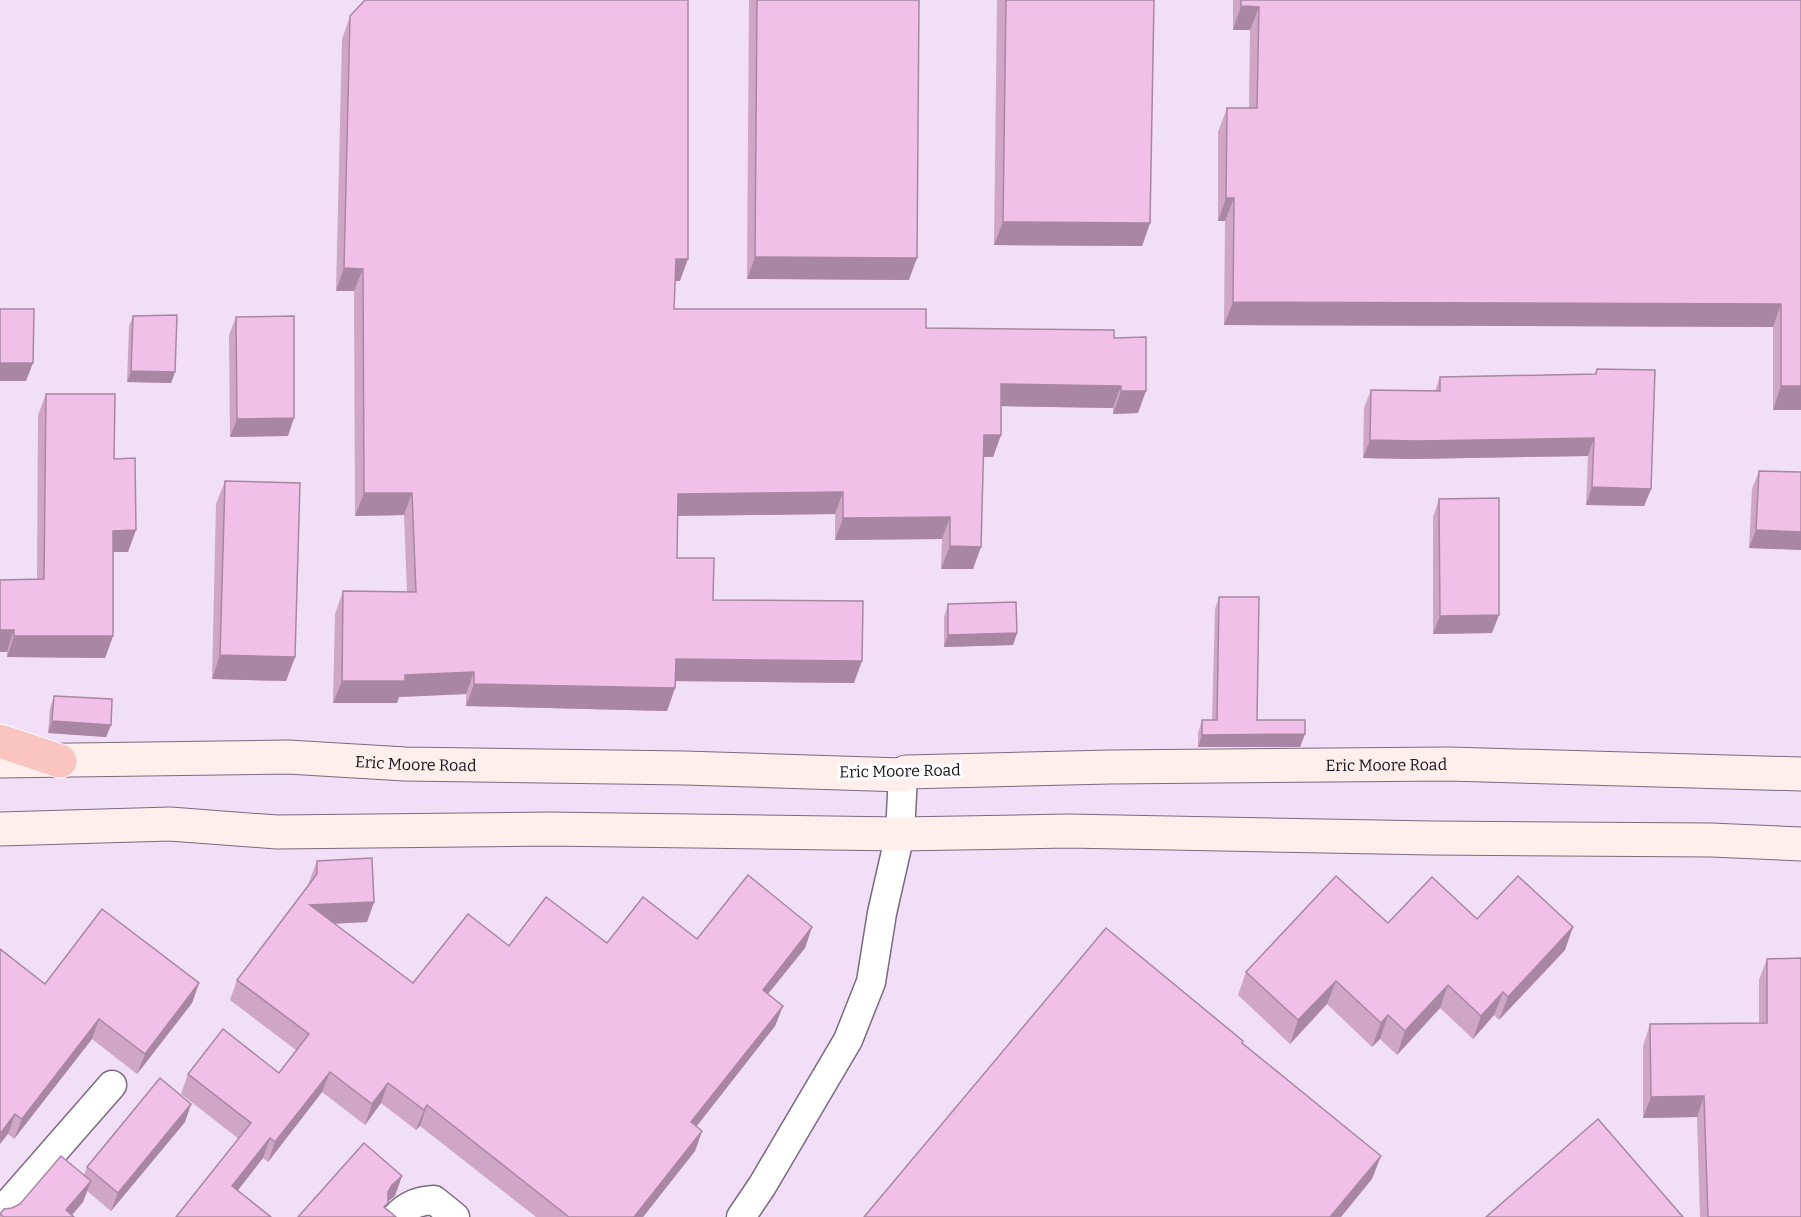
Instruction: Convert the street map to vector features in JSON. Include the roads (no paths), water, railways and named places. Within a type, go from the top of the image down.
[{"type":"highway","points":[[0,741],[60,761]]},
{"type":"street","name":"Eric Moore Road","points":[[0,761],[288,757],[405,764],[685,768],[903,775],[906,772],[1110,767],[1438,764],[1801,774]]},
{"type":"street","points":[[741,1217],[762,1186],[848,1040],[872,982],[882,913],[900,834],[903,775]]},
{"type":"street","points":[[0,828],[170,824],[277,832],[549,829],[900,834],[1068,831],[1711,840],[1801,844]]},
{"type":"street","points":[[0,1212],[112,1085]]},
{"type":"street","points":[[396,1217],[402,1210],[417,1201],[434,1200],[455,1217]]}]
